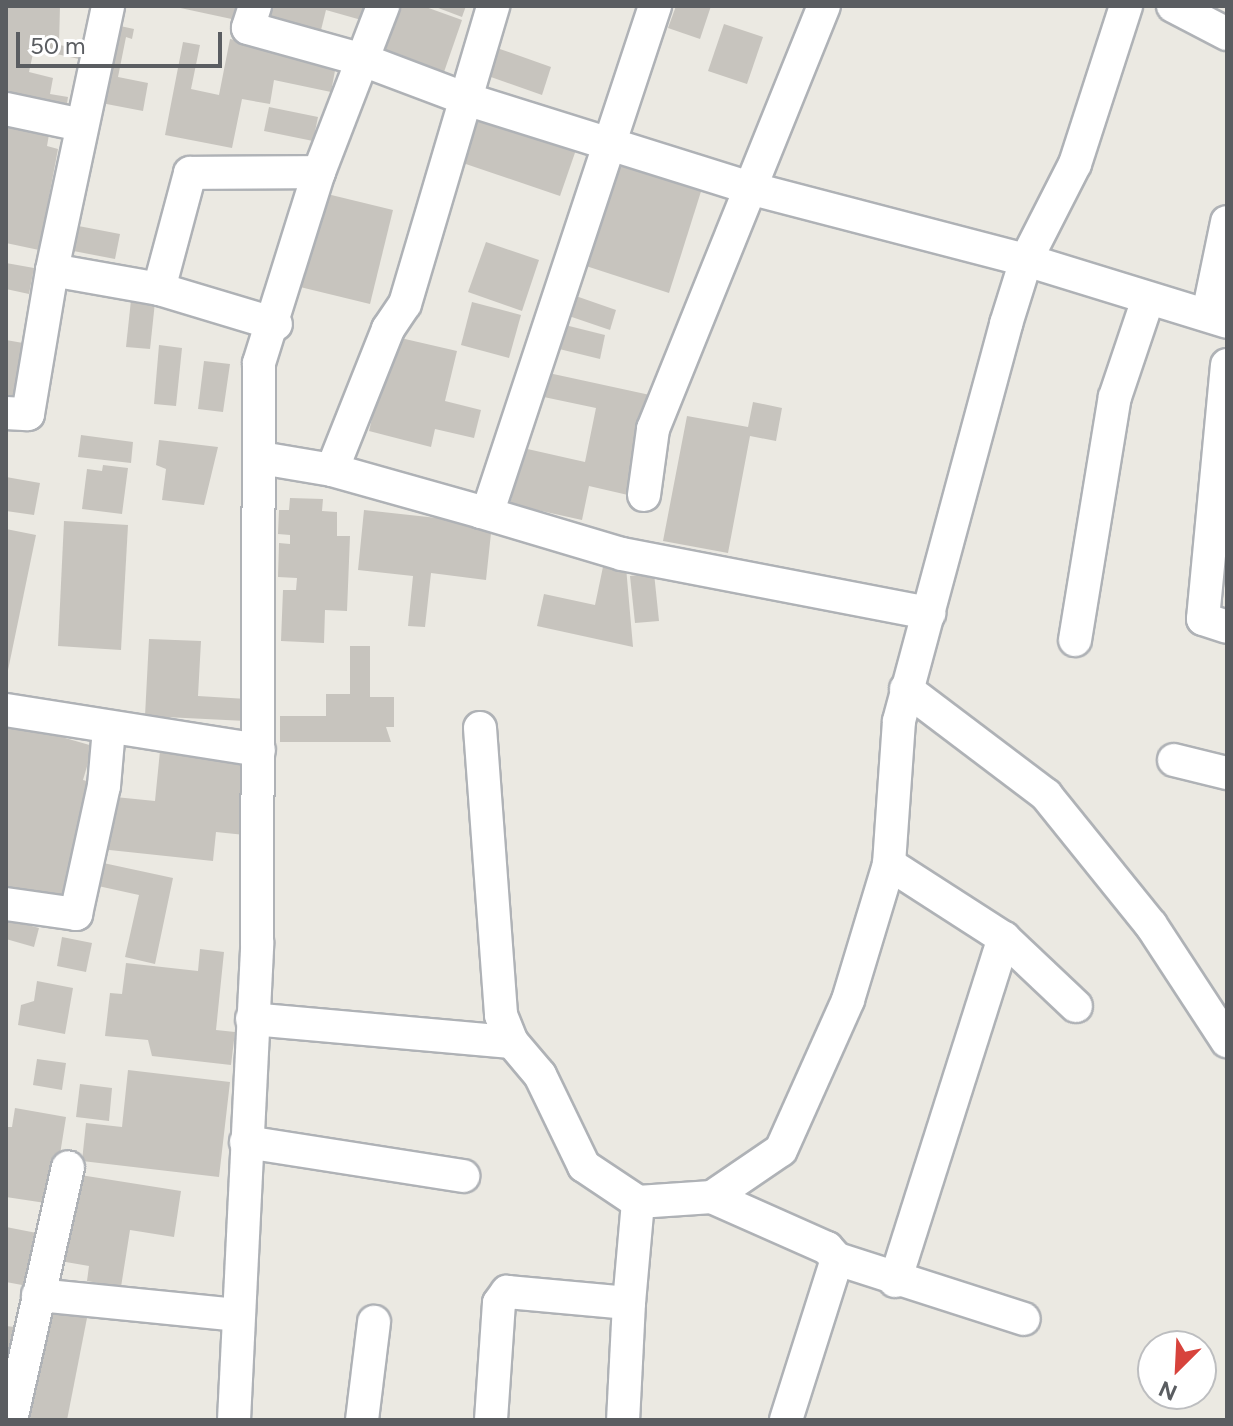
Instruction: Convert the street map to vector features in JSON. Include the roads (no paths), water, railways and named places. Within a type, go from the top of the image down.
[{"type":"street","points":[[6,413],[28,414],[52,270],[108,6]]},
{"type":"street","points":[[255,6],[248,28],[363,60],[466,99],[753,189],[1026,260],[1147,302],[1217,318],[1227,222]]},
{"type":"street","points":[[234,1420],[252,1019],[259,750],[259,363],[276,324],[319,172],[383,6]]},
{"type":"street","points":[[332,470],[388,329],[405,304],[493,6]]},
{"type":"street","points":[[481,512],[494,499],[655,6]]},
{"type":"street","points":[[644,495],[653,429],[753,189],[824,6]]},
{"type":"street","points":[[712,1197],[789,1140],[848,1000],[889,864],[906,689],[1026,260],[1075,164],[1126,6]]},
{"type":"street","points":[[1173,6],[1227,34]]},
{"type":"street","points":[[6,109],[81,125]]},
{"type":"street","points":[[159,289],[190,173],[319,172]]},
{"type":"street","points":[[52,270],[159,289],[276,324]]},
{"type":"street","points":[[1075,640],[1115,397],[1147,302]]},
{"type":"street","points":[[1227,365],[1203,619],[1227,627]]},
{"type":"street","points":[[261,458],[332,470],[622,554],[929,613]]},
{"type":"street","points":[[906,689],[1046,795],[1151,925],[1227,1041]]},
{"type":"street","points":[[6,710],[109,729],[259,750]]},
{"type":"street","points":[[480,728],[495,980],[512,1042],[540,1075],[584,1166],[638,1202],[712,1197],[827,1248],[837,1259],[895,1281],[1024,1319]]},
{"type":"street","points":[[6,904],[76,914],[104,786],[109,729]]},
{"type":"street","points":[[1174,760],[1227,773]]},
{"type":"street","points":[[889,864],[1004,938],[1076,1006]]},
{"type":"street","points":[[895,1281],[1004,938]]},
{"type":"street","points":[[252,1019],[512,1042]]},
{"type":"street","points":[[246,1142],[463,1176]]},
{"type":"street","points":[[11,1420],[68,1167]]},
{"type":"street","points":[[623,1420],[638,1202]]},
{"type":"street","points":[[786,1420],[837,1259]]},
{"type":"street","points":[[491,1420],[499,1303],[507,1292],[629,1303]]},
{"type":"street","points":[[38,1295],[238,1315]]},
{"type":"street","points":[[362,1420],[374,1322]]}]
